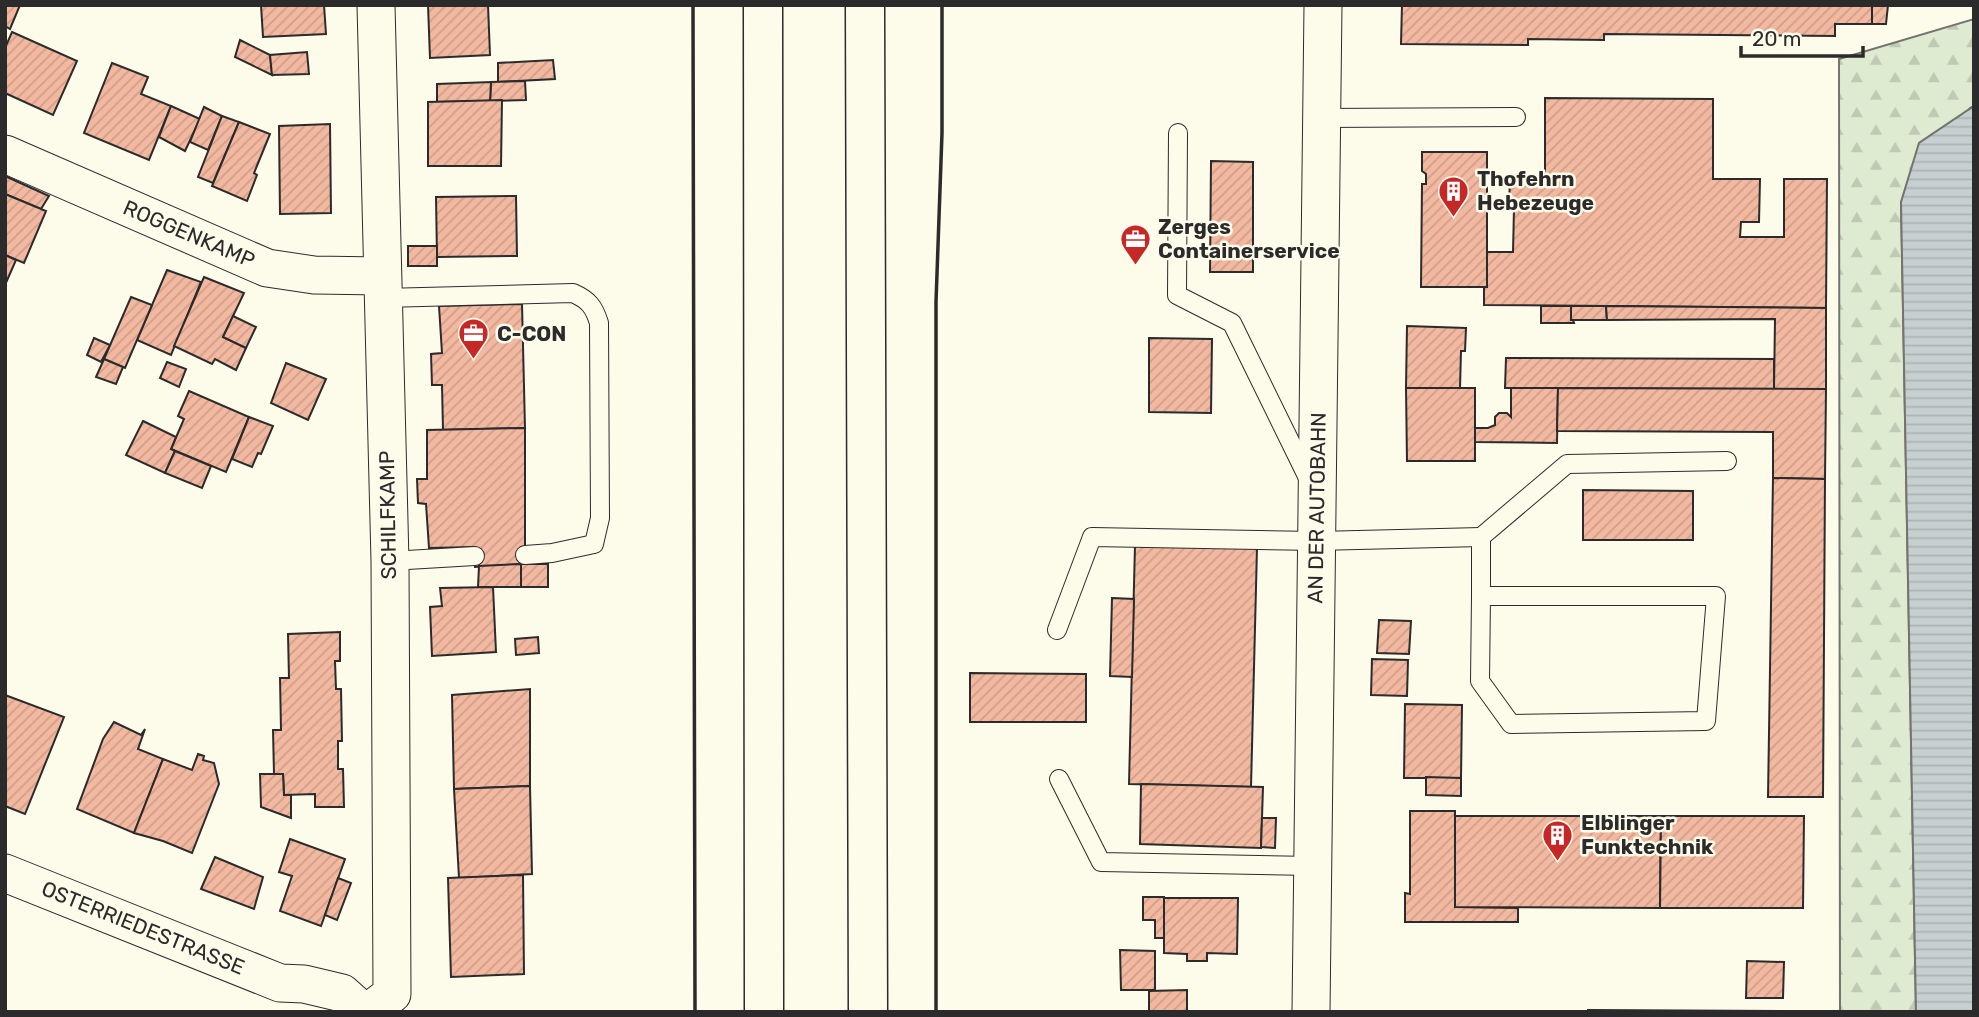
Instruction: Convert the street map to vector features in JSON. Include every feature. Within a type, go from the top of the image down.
[{"type":"highway","points":[[763,5],[764,1012]]},
{"type":"highway","points":[[865,5],[868,1012]]},
{"type":"street","name":"SCHILFKAMP","points":[[368,1012],[392,994],[390,561],[376,5]]},
{"type":"street","name":"AN DER AUTOBAHN","points":[[1311,1012],[1323,5]]},
{"type":"street","name":"ROGGENKAMP","points":[[5,155],[267,268],[382,287]]},
{"type":"street","name":"OSTERRIEDESTRASSE","points":[[5,873],[279,997],[304,984],[342,993],[363,1012]]},
{"type":"lane","points":[[1321,118],[1517,117]]},
{"type":"lane","points":[[1178,133],[1177,295],[1232,323],[1317,496]]},
{"type":"lane","points":[[382,287],[573,293],[587,299],[595,310],[599,323],[600,518],[594,544],[552,553],[525,555]]},
{"type":"lane","points":[[1057,630],[1092,537],[1317,541],[1481,537],[1567,464],[1727,461]]},
{"type":"lane","points":[[1481,537],[1480,681],[1511,724],[1706,721],[1716,596],[1481,596]]},
{"type":"lane","points":[[390,561],[475,556]]},
{"type":"lane","points":[[1059,779],[1101,862],[1312,866]]},
{"type":"green space","points":[[1974,19],[1974,106],[1901,202],[1916,1012],[1840,1012],[1839,59]]},
{"type":"shaded area","points":[[1974,106],[1974,1012],[1916,1012],[1901,202],[1919,143]]},
{"type":"building","points":[[5,5],[20,5],[10,29],[5,26]]},
{"type":"building","points":[[261,5],[324,5],[326,34],[263,37]]},
{"type":"building","points":[[428,5],[488,5],[490,55],[430,58]]},
{"type":"building","points":[[1402,5],[1872,5],[1872,24],[1835,24],[1835,36],[1604,34],[1604,40],[1528,39],[1528,45],[1401,44]]},
{"type":"building","points":[[1872,5],[1888,5],[1886,24],[1872,24]]},
{"type":"building","points":[[12,32],[77,61],[53,115],[5,93],[5,48]]},
{"type":"building","points":[[240,40],[270,55],[272,75],[235,57]]},
{"type":"building","points":[[307,52],[309,74],[272,75],[270,55]]},
{"type":"building","points":[[553,60],[555,79],[498,82],[498,63]]},
{"type":"building","points":[[112,63],[148,77],[141,94],[171,106],[149,160],[84,133]]},
{"type":"building","points":[[525,81],[526,100],[490,101],[491,82]]},
{"type":"building","points":[[491,82],[490,101],[437,102],[437,84]]},
{"type":"building","points":[[1545,98],[1713,99],[1713,179],[1760,179],[1759,222],[1741,222],[1740,237],[1784,237],[1784,179],[1827,179],[1826,308],[1484,305],[1484,287],[1487,287],[1486,252],[1513,252],[1514,208],[1509,208],[1510,176],[1545,176]]},
{"type":"building","points":[[502,100],[501,166],[428,166],[428,102]]},
{"type":"building","points":[[171,106],[200,119],[185,151],[159,137]]},
{"type":"building","points":[[204,107],[222,116],[208,150],[190,142]]},
{"type":"building","points":[[222,116],[239,122],[213,183],[198,177]]},
{"type":"building","points":[[239,122],[270,134],[254,173],[257,175],[247,201],[212,186]]},
{"type":"building","points":[[330,124],[331,213],[280,214],[279,126]]},
{"type":"building","name":"Thofehrn Hebezeuge","points":[[1422,152],[1487,152],[1487,287],[1421,287],[1422,184],[1426,184],[1426,174],[1422,171]]},
{"type":"building","points":[[1211,161],[1253,162],[1253,272],[1210,272]]},
{"type":"building","points":[[5,176],[49,196],[41,209],[5,194]]},
{"type":"building","points":[[5,194],[46,211],[24,263],[5,255]]},
{"type":"building","points":[[516,196],[517,256],[437,257],[436,197]]},
{"type":"building","points":[[408,246],[437,246],[437,266],[408,266]]},
{"type":"building","points":[[5,255],[16,260],[5,285]]},
{"type":"building","points":[[167,270],[201,282],[171,355],[137,340]]},
{"type":"building","points":[[204,277],[244,293],[223,337],[246,348],[236,370],[215,359],[212,364],[174,346]]},
{"type":"building","points":[[131,297],[152,305],[125,368],[104,359]]},
{"type":"building","points":[[522,304],[525,428],[443,430],[442,385],[432,385],[431,354],[442,353],[439,306]]},
{"type":"building","points":[[1541,306],[1571,306],[1571,320],[1574,323],[1541,323]]},
{"type":"building","points":[[1571,306],[1606,306],[1607,320],[1571,320]]},
{"type":"building","points":[[1606,306],[1826,308],[1826,389],[1774,389],[1775,319],[1607,320]]},
{"type":"building","points":[[233,316],[256,327],[246,348],[223,337]]},
{"type":"building","points":[[1407,326],[1466,328],[1465,351],[1461,351],[1460,388],[1406,388]]},
{"type":"building","points":[[94,338],[110,345],[101,362],[87,355]]},
{"type":"building","points":[[1149,338],[1212,339],[1211,413],[1149,412]]},
{"type":"building","points":[[1506,358],[1774,359],[1774,389],[1505,388]]},
{"type":"building","points":[[104,359],[123,367],[116,384],[96,377]]},
{"type":"building","points":[[167,362],[186,369],[179,387],[160,378]]},
{"type":"building","points":[[286,363],[326,379],[308,420],[271,403]]},
{"type":"building","points":[[1406,388],[1475,388],[1475,461],[1407,461]]},
{"type":"building","points":[[1511,388],[1558,388],[1557,443],[1475,442],[1475,428],[1495,425],[1495,417],[1499,413],[1507,413],[1511,417]]},
{"type":"building","points":[[1558,388],[1826,389],[1825,479],[1773,478],[1773,432],[1557,431]]},
{"type":"building","points":[[189,391],[249,417],[226,472],[171,449],[184,419],[178,416]]},
{"type":"building","points":[[249,417],[273,426],[252,467],[232,459]]},
{"type":"building","points":[[143,421],[176,437],[171,449],[175,451],[165,473],[126,455]]},
{"type":"building","points":[[525,428],[525,564],[475,567],[475,547],[429,548],[426,504],[418,503],[417,479],[427,479],[427,430]]},
{"type":"building","points":[[175,451],[211,466],[202,488],[165,473]]},
{"type":"building","points":[[1773,478],[1825,479],[1823,797],[1768,797]]},
{"type":"building","points":[[1583,490],[1693,491],[1693,540],[1583,540]]},
{"type":"building","points":[[1135,545],[1257,548],[1251,787],[1129,784]]},
{"type":"building","points":[[521,564],[521,587],[478,587],[479,566]]},
{"type":"building","points":[[521,564],[548,564],[548,587],[521,587]]},
{"type":"building","points":[[493,587],[496,652],[432,656],[430,607],[442,606],[440,588]]},
{"type":"building","points":[[1112,598],[1134,599],[1132,677],[1110,676]]},
{"type":"building","points":[[1379,620],[1411,621],[1409,654],[1377,653]]},
{"type":"building","points":[[340,632],[340,661],[335,661],[336,689],[341,689],[342,741],[338,741],[338,769],[343,769],[344,807],[315,807],[315,794],[284,795],[283,774],[274,774],[273,730],[281,730],[280,678],[289,678],[288,634]]},
{"type":"building","points":[[538,637],[539,653],[516,655],[515,639]]},
{"type":"building","points":[[1372,659],[1408,660],[1407,696],[1371,695]]},
{"type":"building","points":[[970,673],[1086,674],[1086,722],[970,722]]},
{"type":"building","points":[[530,689],[530,786],[454,789],[452,695]]},
{"type":"building","points":[[5,695],[64,717],[25,814],[5,806]]},
{"type":"building","points":[[1405,704],[1462,705],[1461,778],[1404,778]]},
{"type":"building","points":[[114,722],[141,735],[145,729],[138,749],[163,759],[134,833],[77,809],[103,739]]},
{"type":"building","points":[[198,754],[204,756],[203,760],[214,763],[219,784],[192,853],[134,833],[163,759],[192,770]]},
{"type":"building","points":[[260,774],[283,774],[284,795],[291,795],[291,818],[261,807]]},
{"type":"building","points":[[1426,777],[1461,778],[1461,796],[1426,795]]},
{"type":"building","points":[[1141,784],[1263,787],[1261,848],[1140,844]]},
{"type":"building","points":[[530,786],[532,874],[459,878],[454,789]]},
{"type":"building","points":[[1410,811],[1455,811],[1455,907],[1518,908],[1518,922],[1405,922],[1405,893],[1410,894]]},
{"type":"building","name":"Elblinger Funktechnik","points":[[1455,816],[1661,816],[1660,908],[1455,907]]},
{"type":"building","points":[[1661,816],[1804,816],[1803,908],[1660,908]]},
{"type":"building","points":[[1262,818],[1276,818],[1275,848],[1261,847]]},
{"type":"building","points":[[290,839],[345,859],[321,926],[280,911],[292,876],[279,872]]},
{"type":"building","points":[[215,857],[263,877],[254,909],[201,889]]},
{"type":"building","points":[[523,875],[524,974],[451,977],[448,878]]},
{"type":"building","points":[[338,878],[351,883],[337,920],[325,915]]},
{"type":"building","points":[[1143,897],[1164,897],[1164,938],[1155,938],[1155,920],[1143,920]]},
{"type":"building","points":[[1164,898],[1238,898],[1237,954],[1207,953],[1207,961],[1187,961],[1187,954],[1164,953]]},
{"type":"building","points":[[1120,950],[1155,951],[1155,990],[1121,990]]},
{"type":"building","points":[[1747,961],[1784,962],[1783,998],[1746,998]]},
{"type":"building","points":[[1187,990],[1187,1012],[1149,1012],[1149,991]]},
{"type":"building","points":[[1803,1011],[1803,1012],[1588,1012]]},
{"type":"wall","points":[[693,5],[695,1012]]},
{"type":"wall","points":[[936,1012],[936,302],[942,133],[942,5]]},
{"type":"place","name":"Thofehrn Hebezeuge","points":[[1454,218]]},
{"type":"place","name":"Zerges Containerservice","points":[[1135,266]]},
{"type":"place","name":"C-CON","points":[[474,361]]},
{"type":"place","name":"Elblinger Funktechnik","points":[[1558,862]]}]
